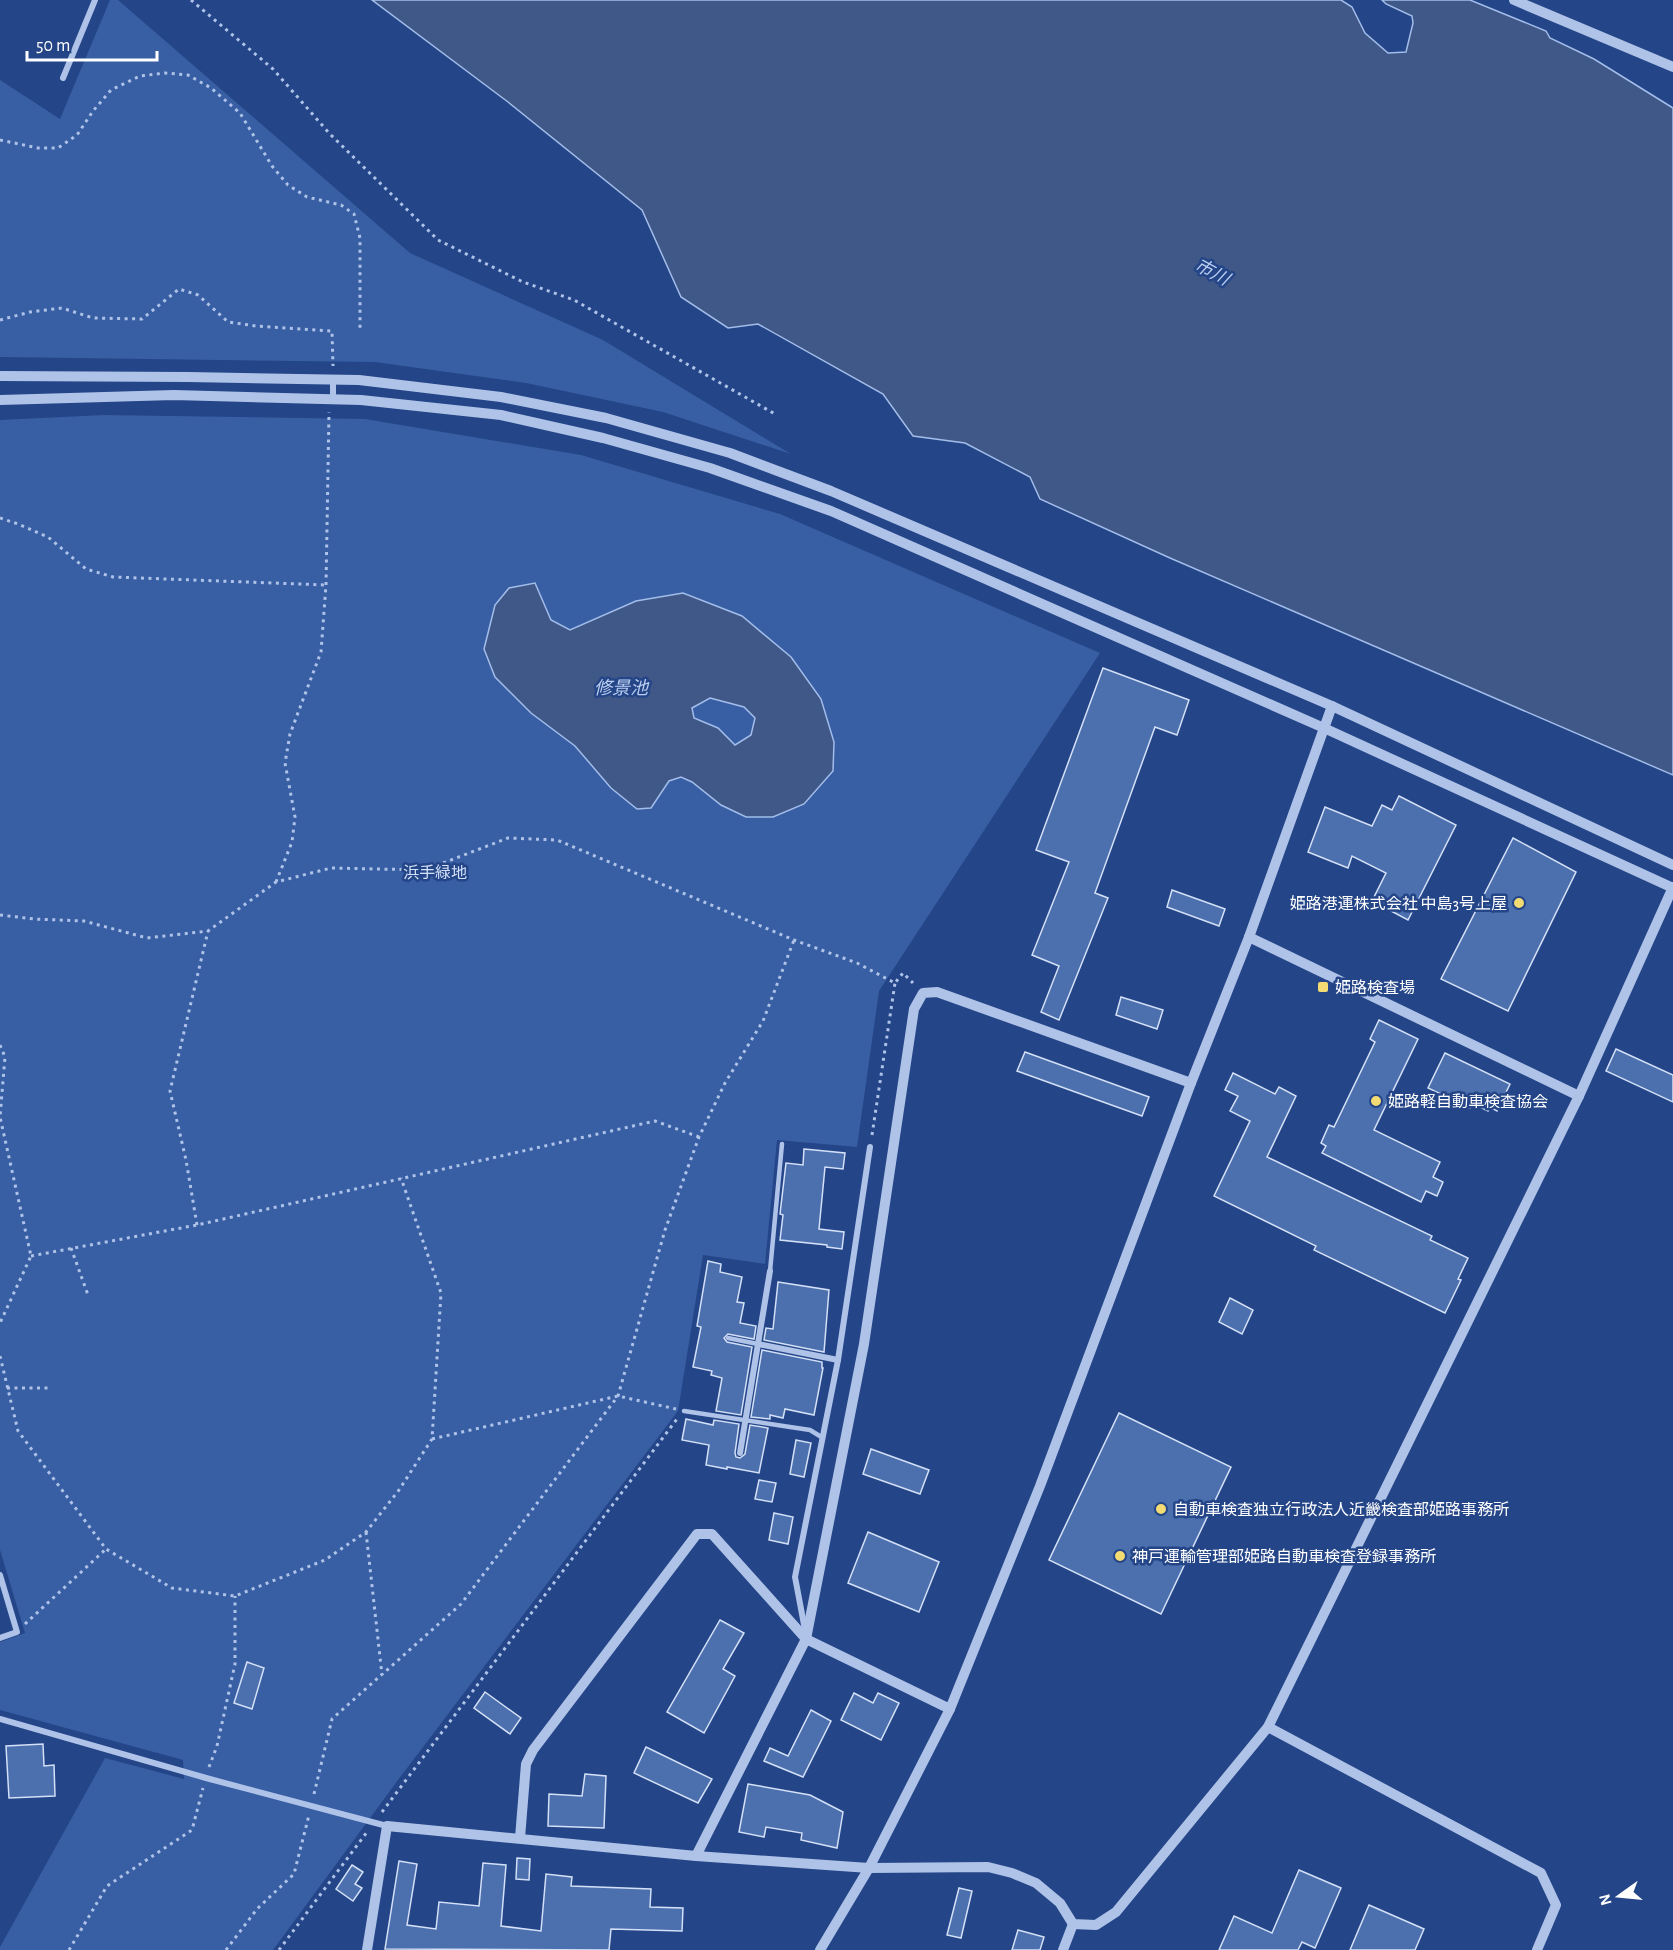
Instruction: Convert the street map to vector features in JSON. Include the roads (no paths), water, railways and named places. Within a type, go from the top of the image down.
[{"type":"street","points":[[63,78],[95,0]]},
{"type":"street","points":[[1514,0],[1673,67]]},
{"type":"street","points":[[0,376],[358,380],[501,397],[606,418],[730,453],[831,491],[1332,706],[1673,865]]},
{"type":"street","points":[[333,379],[333,399]]},
{"type":"street","points":[[0,400],[174,395],[361,400],[501,415],[603,438],[710,468],[831,511],[1324,728],[1673,888],[1579,1096],[1268,1727],[1116,1912],[1096,1925],[1073,1924]]},
{"type":"street","points":[[820,1950],[869,1868],[951,1709],[1040,1486],[1191,1083],[1250,937],[1332,706]]},
{"type":"street","points":[[1250,937],[1579,1096]]},
{"type":"street","points":[[696,1856],[806,1639],[864,1344],[914,1009],[922,993],[937,992],[1191,1083]]},
{"type":"street","points":[[806,1639],[795,1577],[838,1360],[870,1147]]},
{"type":"street","points":[[740,1453],[770,1271]]},
{"type":"street","points":[[758,1344],[838,1360]]},
{"type":"street","points":[[520,1838],[526,1764],[533,1750],[697,1534],[712,1534],[806,1639],[951,1709]]},
{"type":"street","points":[[0,1575],[17,1632],[0,1638]]},
{"type":"street","points":[[0,1719],[206,1778],[387,1826],[696,1856],[869,1868],[988,1867],[1012,1873],[1036,1883],[1060,1903],[1073,1924]]},
{"type":"street","points":[[1268,1727],[1541,1873],[1556,1905],[1537,1950]]},
{"type":"street","points":[[367,1950],[387,1826]]},
{"type":"street","points":[[1063,1950],[1073,1924]]},
{"type":"lane","points":[[770,1271],[782,1144]]},
{"type":"lane","points":[[728,1338],[758,1344]]},
{"type":"lane","points":[[684,1411],[810,1430],[823,1438]]},
{"type":"water","name":"市川","points":[[372,0],[1341,0],[1352,7],[1365,33],[1388,53],[1406,52],[1413,23],[1412,16],[1382,0],[1470,0],[1546,31],[1550,38],[1594,59],[1673,108],[1673,775],[1170,558],[1040,499],[1030,477],[965,443],[913,436],[883,394],[758,324],[728,328],[681,297],[642,210],[508,102]]},
{"type":"water","name":"修景池","points":[[535,583],[551,620],[570,630],[636,601],[683,593],[742,616],[791,657],[821,699],[834,742],[833,771],[804,804],[773,817],[746,817],[721,805],[692,782],[681,777],[669,781],[651,808],[637,809],[611,788],[575,746],[531,713],[495,677],[484,649],[495,605],[509,588]],"holes":[[[710,698],[744,707],[755,718],[751,735],[735,745],[718,728],[694,718],[692,708]]]},
{"type":"place","name":"姫路港運株式会社 中島3号上屋","points":[[1519,903]]},
{"type":"place","name":"姫路検査場","points":[[1323,987]]},
{"type":"place","name":"姫路軽自動車検査協会","points":[[1376,1101]]},
{"type":"place","name":"自動車検査独立行政法人近畿検査部姫路事務所","points":[[1161,1509]]},
{"type":"place","name":"神戸運輸管理部姫路自動車検査登録事務所","points":[[1120,1556]]},
{"type":"park label","name":"浜手緑地","points":[[435,872]]}]
